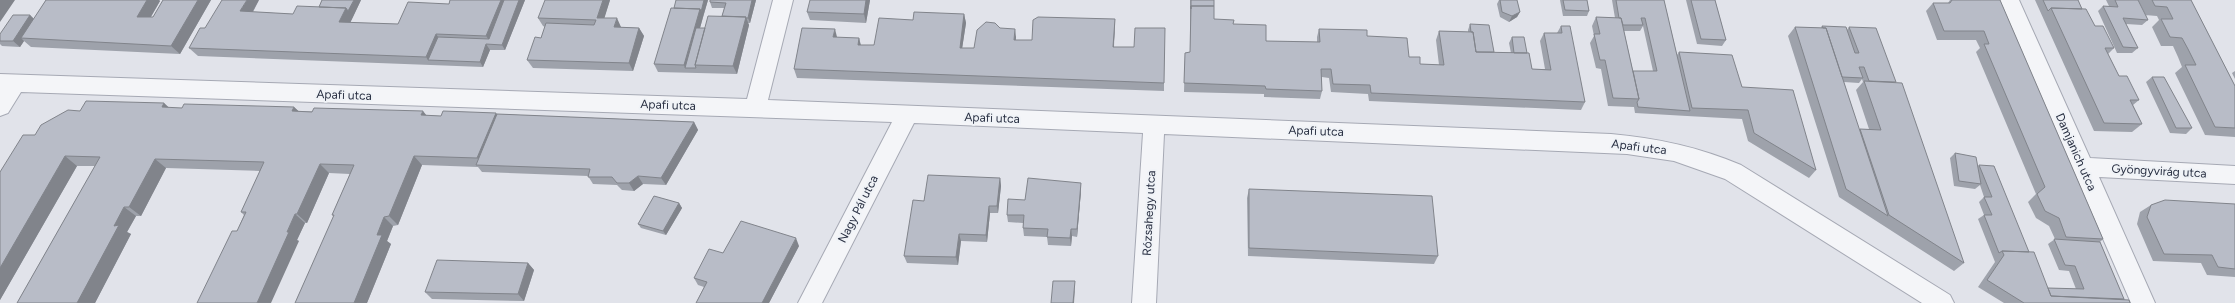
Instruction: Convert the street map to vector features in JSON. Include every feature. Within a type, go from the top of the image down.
[{"type":"street","points":[[755,108],[783,0]]},
{"type":"street","name":"Damjanich utca","points":[[2010,0],[2144,303]]},
{"type":"street","points":[[0,107],[7,83]]},
{"type":"street","name":"Apafi utca","points":[[7,83],[755,108],[1611,143],[1665,149],[1709,162],[1756,185],[1942,303]]},
{"type":"street","name":"Nagy Pál utca","points":[[810,303],[907,115]]},
{"type":"street","name":"Rózsahegy utca","points":[[1144,303],[1154,124]]},
{"type":"street","name":"Gyöngyvirág utca","points":[[2083,167],[2235,175]]},
{"type":"building","points":[[46,0],[147,0],[137,17],[153,17],[163,0],[198,0],[171,46],[21,38]]},
{"type":"building","points":[[222,0],[247,0],[240,11],[293,14],[297,6],[346,8],[339,22],[398,24],[408,2],[449,4],[450,0],[501,0],[486,36],[436,34],[426,57],[189,48],[200,28],[205,28]]},
{"type":"building","points":[[322,0],[354,0],[348,11],[346,8],[319,7]]},
{"type":"building","points":[[504,0],[519,0],[502,45],[486,44],[480,62],[428,60],[438,37],[489,39]]},
{"type":"building","points":[[545,0],[603,0],[597,18],[617,18],[614,27],[639,28],[629,63],[527,60],[535,37],[541,38],[546,23],[594,25],[596,20],[538,18]]},
{"type":"building","points":[[676,0],[704,0],[701,12],[700,9],[674,8]]},
{"type":"building","points":[[710,0],[752,0],[748,18],[722,16],[726,3],[710,2]]},
{"type":"building","points":[[810,0],[866,0],[864,14],[807,12]]},
{"type":"building","points":[[1191,0],[1214,0],[1214,6],[1191,6]]},
{"type":"building","points":[[1500,0],[1517,0],[1520,12],[1512,16],[1502,12]]},
{"type":"building","points":[[1563,0],[1587,0],[1589,11],[1565,10]]},
{"type":"building","points":[[1616,0],[1664,0],[1690,111],[1638,107],[1637,102],[1639,99],[1633,71],[1657,71],[1645,18],[1641,18],[1643,25],[1623,25],[1621,18],[1619,18]]},
{"type":"building","points":[[1691,0],[1715,0],[1726,40],[1701,39]]},
{"type":"building","points":[[1952,0],[2000,0],[2103,239],[2066,237],[2059,218],[2045,211],[2037,194],[2045,187],[1984,44],[1989,44],[1984,31],[1944,31],[1933,3],[1950,3]]},
{"type":"building","points":[[2043,0],[2078,0],[2082,9],[2051,8],[2048,11]]},
{"type":"building","points":[[2115,0],[2138,0],[2148,20],[2123,18],[2138,48],[2123,47],[2103,6],[2118,7]]},
{"type":"building","points":[[2152,0],[2191,0],[2235,86],[2235,128],[2215,127],[2185,65],[2196,65],[2182,38],[2170,37],[2161,19],[2173,19],[2167,7],[2155,6]]},
{"type":"building","points":[[1191,6],[1214,6],[1214,19],[1234,20],[1233,24],[1266,25],[1266,41],[1320,42],[1319,29],[1367,30],[1367,36],[1407,38],[1409,57],[1420,57],[1420,64],[1444,65],[1439,31],[1473,32],[1476,52],[1529,53],[1532,69],[1551,70],[1544,33],[1562,33],[1561,26],[1570,26],[1585,102],[1371,93],[1370,85],[1333,84],[1331,69],[1321,69],[1322,91],[1266,89],[1265,86],[1184,83],[1185,53],[1190,52]]},
{"type":"building","points":[[671,8],[700,9],[684,65],[654,64]]},
{"type":"building","points":[[2051,8],[2086,9],[2095,26],[2103,26],[2114,48],[2105,48],[2119,76],[2127,76],[2139,100],[2130,100],[2142,124],[2104,123]]},
{"type":"building","points":[[914,12],[964,14],[960,48],[974,48],[977,30],[986,22],[995,23],[1000,28],[1015,29],[1014,40],[1032,40],[1033,20],[1038,17],[1115,19],[1113,47],[1134,47],[1135,28],[1165,28],[1164,83],[794,69],[802,28],[835,29],[833,37],[859,38],[858,45],[874,45],[879,18],[913,20]]},
{"type":"building","points":[[13,15],[30,15],[13,41],[0,41],[0,34]]},
{"type":"building","points":[[708,16],[746,17],[733,66],[695,65]]},
{"type":"building","points":[[1596,17],[1621,18],[1639,99],[1613,98],[1605,60],[1600,60],[1594,34],[1600,34]]},
{"type":"building","points":[[1470,24],[1489,25],[1494,52],[1476,52],[1473,32],[1471,32]]},
{"type":"building","points":[[1822,26],[1846,27],[1855,53],[1859,53],[1849,27],[1876,28],[1896,82],[1869,81],[1864,67],[1859,67],[1863,78],[1842,77],[1826,28],[1823,28]]},
{"type":"building","points":[[1795,27],[1826,28],[1888,216],[1846,189]]},
{"type":"building","points":[[696,28],[705,28],[695,65],[696,68],[685,68]]},
{"type":"building","points":[[1512,37],[1524,37],[1527,53],[1514,53]]},
{"type":"building","points":[[1679,52],[1732,55],[1742,87],[1793,90],[1816,170],[1754,133],[1748,110],[1692,108]]},
{"type":"building","points":[[2152,77],[2164,77],[2192,128],[2176,128]]},
{"type":"building","points":[[1864,81],[1902,83],[1964,263],[1889,215],[1860,129],[1881,130]]},
{"type":"building","points":[[86,101],[164,103],[162,107],[182,108],[184,104],[294,107],[292,111],[312,112],[314,108],[423,111],[421,115],[441,116],[443,111],[496,113],[477,158],[414,156],[389,216],[384,217],[377,235],[382,235],[354,303],[295,303],[334,215],[332,215],[354,165],[320,164],[297,214],[295,214],[287,232],[289,232],[257,303],[197,303],[232,231],[237,231],[246,212],[241,212],[264,162],[155,159],[129,207],[124,207],[114,226],[119,225],[77,303],[17,303],[100,157],[65,156],[0,268],[0,172],[23,135],[35,135],[41,125],[68,110],[80,111]]},
{"type":"building","points":[[497,114],[694,122],[661,178],[638,176],[629,183],[617,183],[612,177],[588,177],[590,169],[476,165]]},
{"type":"building","points":[[1955,153],[1976,157],[1981,184],[1959,181]]},
{"type":"building","points":[[1979,165],[1994,166],[2029,252],[2002,251],[1999,253],[1984,215],[1992,215],[1984,197],[1992,197]]},
{"type":"building","points":[[928,175],[1000,178],[997,206],[989,206],[986,235],[959,234],[956,257],[904,256],[913,200],[924,201]]},
{"type":"building","points":[[1028,178],[1081,183],[1077,229],[1071,229],[1070,238],[1047,237],[1048,229],[1023,228],[1024,215],[1007,215],[1008,199],[1025,200]]},
{"type":"building","points":[[1249,189],[1432,196],[1438,256],[1249,248]]},
{"type":"building","points":[[654,196],[679,203],[663,231],[638,224]]},
{"type":"building","points":[[2165,200],[2235,204],[2235,269],[2218,267],[2212,255],[2164,254],[2147,217],[2151,205]]},
{"type":"building","points":[[741,221],[796,238],[762,303],[696,303],[707,282],[694,278],[709,249],[723,253]]},
{"type":"building","points":[[2054,239],[2100,242],[2124,299],[2051,296],[2048,288],[2084,289],[2075,266],[2065,265]]},
{"type":"building","points":[[2002,251],[2034,252],[2051,296],[2129,300],[2130,303],[2024,303],[1987,280],[2004,255]]},
{"type":"building","points":[[437,260],[528,263],[518,294],[425,292]]},
{"type":"building","points":[[1053,281],[1075,281],[1073,303],[1051,303]]}]
